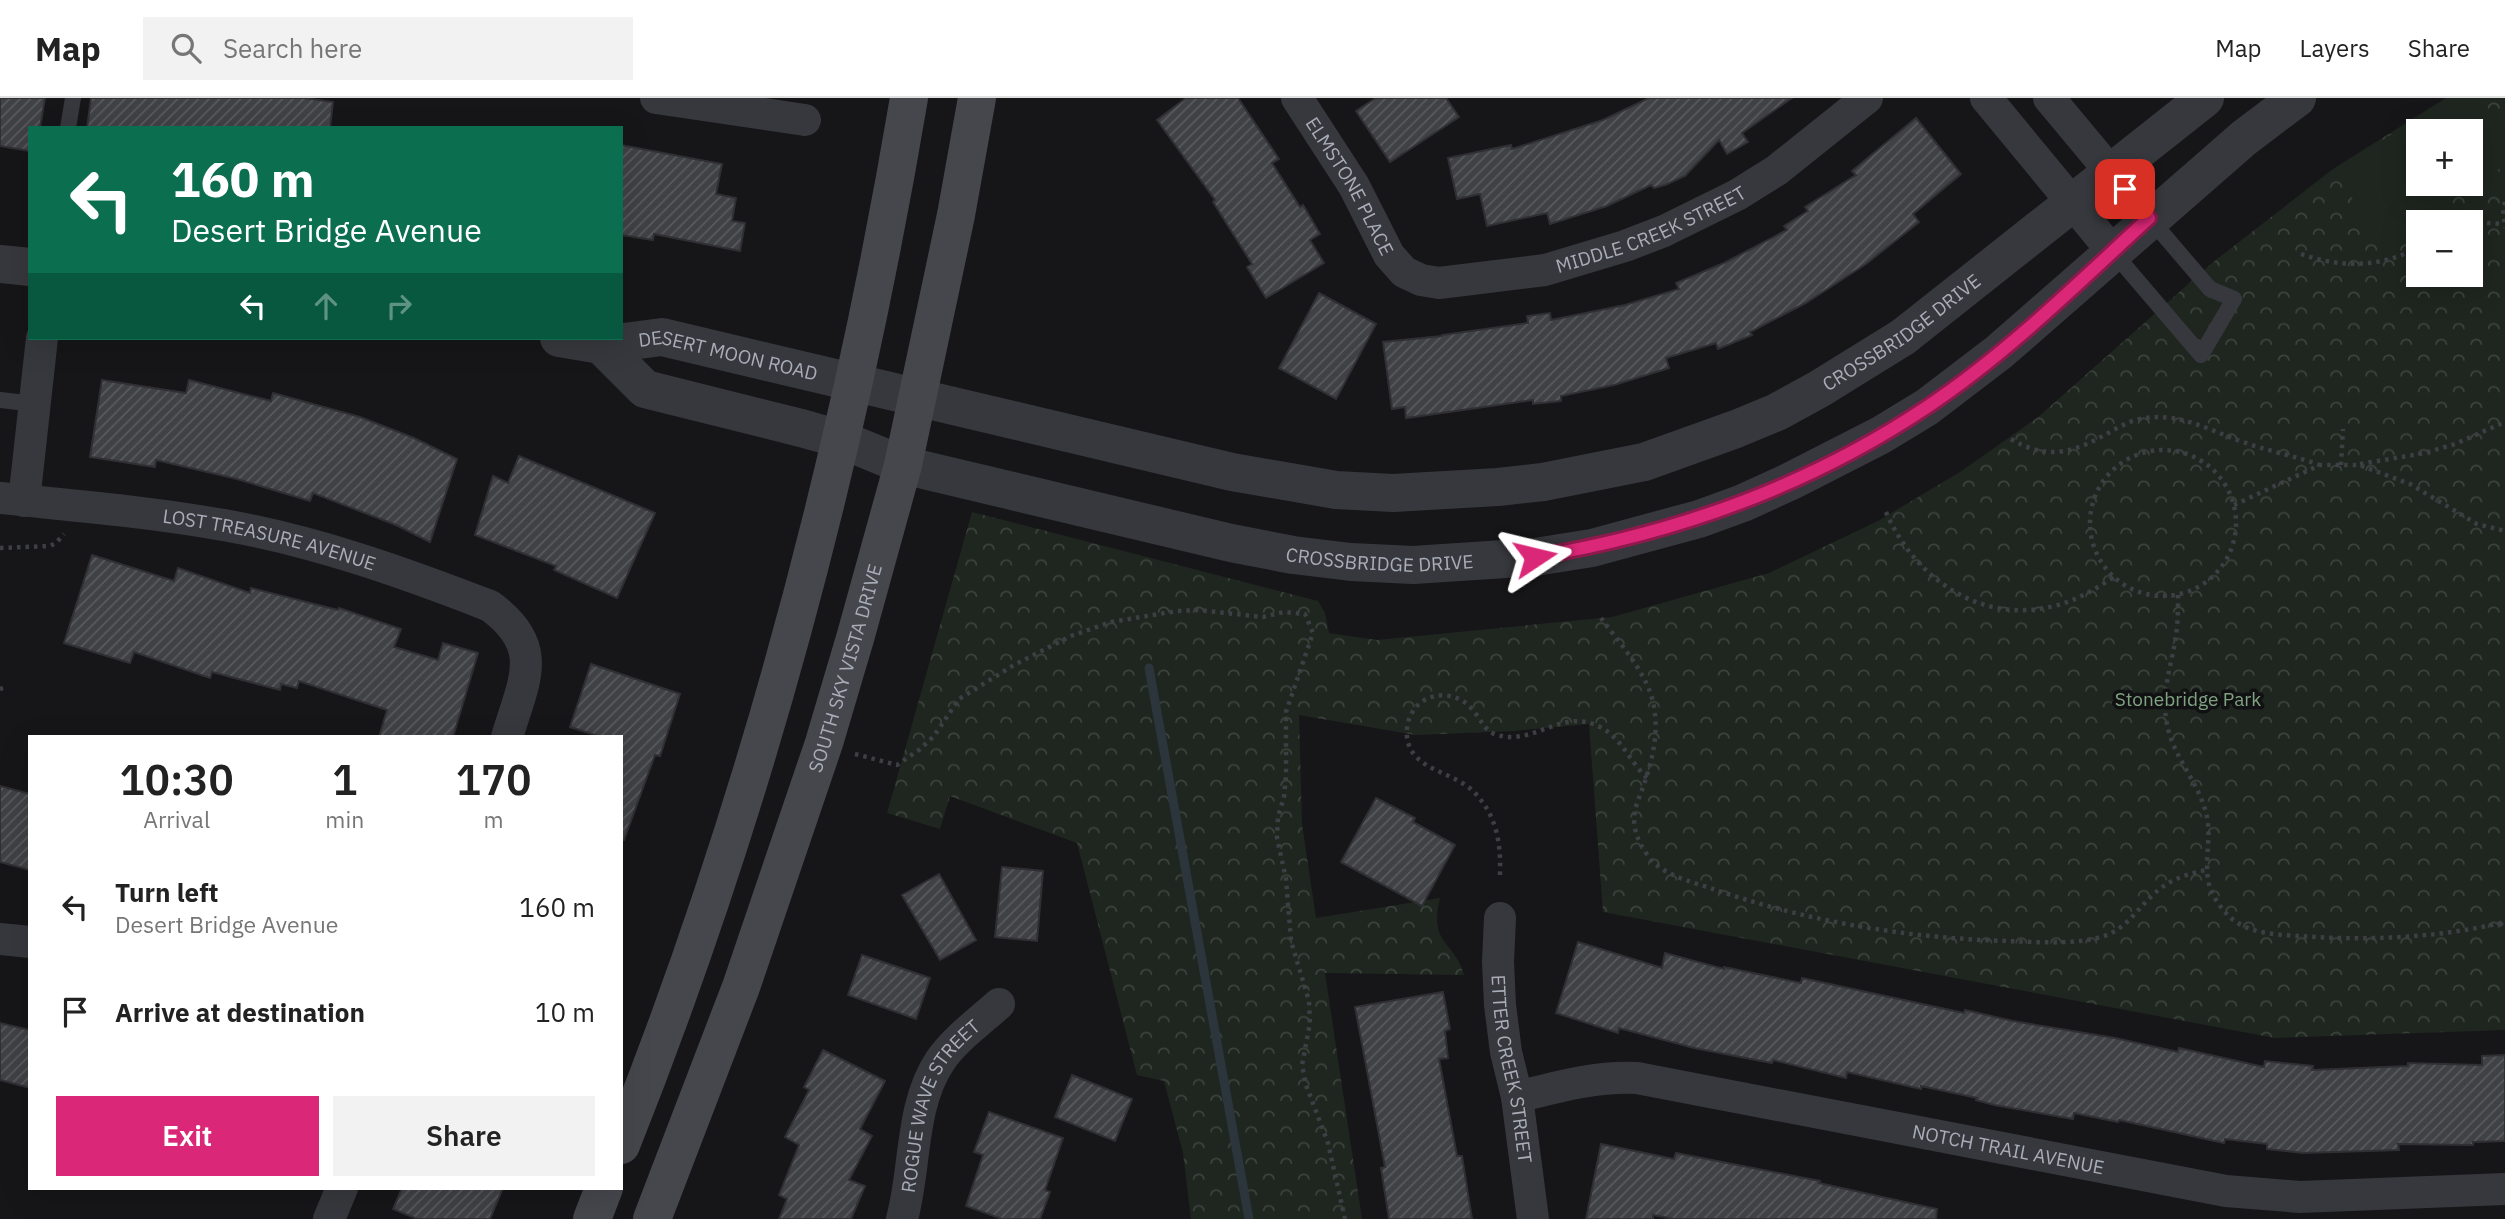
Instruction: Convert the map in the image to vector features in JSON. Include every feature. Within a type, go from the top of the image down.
[{"type":"main road","points":[[623,1140],[669,1022],[731,833],[781,667],[840,439],[909,98]]},
{"type":"main road","name":"SOUTH SKY VISTA DRIVE","points":[[652,1219],[741,987],[824,743],[856,635],[903,465],[956,215],[977,98]]},
{"type":"main road","points":[[592,1219],[603,1190]]},
{"type":"street","points":[[661,98],[804,120]]},
{"type":"street","name":"ELMSTONE PLACE","points":[[1297,98],[1354,186],[1389,255],[1404,272]]},
{"type":"street","name":"MIDDLE CREEK STREET","points":[[1404,272],[1421,280],[1439,283],[1545,270],[1625,246],[1664,231],[1737,195],[1777,170],[1867,98]]},
{"type":"street","points":[[1986,98],[2113,252]]},
{"type":"street","points":[[2049,98],[2149,218]]},
{"type":"street","name":"CROSSBRIDGE DRIVE","points":[[852,384],[1232,472],[1324,488],[1393,493],[1498,487],[1543,482],[1644,461],[1694,445],[1777,412],[1861,365],[1903,337],[2205,98]]},
{"type":"street","name":"CROSSBRIDGE DRIVE","points":[[840,439],[903,465],[1293,555],[1413,565],[1535,557],[1581,550],[1659,531],[1743,503],[1881,435],[1927,407],[2027,328],[2149,218],[2244,138],[2297,98]]},
{"type":"street","name":"DESERT MOON ROAD","points":[[571,340],[601,345],[662,337],[852,384]]},
{"type":"street","points":[[12,499],[35,404],[42,340]]},
{"type":"street","name":"DESERT MOON ROAD","points":[[601,345],[645,389],[840,439]]},
{"type":"street","name":"LOST TREASURE AVENUE","points":[[12,499],[110,508],[230,526],[290,540],[401,573],[490,606],[507,619],[520,635],[526,656],[524,680],[508,735]]},
{"type":"street","name":"ETTER CREEK STREET","points":[[1500,918],[1500,1005],[1506,1052],[1517,1097],[1533,1219]]},
{"type":"street","points":[[0,939],[28,942]]},
{"type":"street","name":"ROGUE WAVE STREET","points":[[902,1219],[911,1180],[919,1112],[932,1075],[954,1045],[999,1004]]},
{"type":"street","name":"NOTCH TRAIL AVENUE","points":[[1517,1097],[1587,1079],[1637,1078],[2225,1191],[2300,1197],[2505,1189]]},
{"type":"street","points":[[329,1219],[341,1190]]},
{"type":"lane","points":[[68,126],[73,98]]},
{"type":"lane","points":[[2113,252],[2201,355],[2234,299],[2210,289],[2149,218]]},
{"type":"lane","points":[[0,400],[35,404]]},
{"type":"path","points":[[2483,224],[2504,226],[2505,202]]},
{"type":"path","points":[[2301,254],[2331,262],[2363,264],[2396,258],[2406,253]]},
{"type":"path","points":[[2011,439],[2027,449],[2047,453],[2066,451],[2084,446],[2137,419],[2157,416],[2200,424],[2243,442],[2320,465],[2359,464],[2425,453],[2455,444],[2505,422]]},
{"type":"path","points":[[2341,464],[2343,429]]},
{"type":"path","points":[[2158,450],[2191,455],[2218,475],[2228,489],[2234,505],[2235,539],[2230,555],[2209,581],[2178,595],[2144,594],[2128,587],[2114,578],[2095,550],[2090,516],[2101,484],[2125,460],[2141,453],[2158,450]]},
{"type":"path","points":[[2359,464],[2410,485],[2477,524],[2505,531]]},
{"type":"path","points":[[2234,505],[2320,465]]},
{"type":"path","points":[[1886,512],[1896,536],[1927,574],[1967,599],[1999,609],[2028,610],[2051,607],[2075,600],[2114,578]]},
{"type":"path","points":[[0,548],[50,546],[56,543],[65,531]]},
{"type":"path","points":[[2178,595],[2177,626],[2164,688],[2165,711],[2170,736],[2199,791],[2207,814],[2209,834],[2206,870],[2214,898],[2225,912],[2239,924],[2256,931],[2324,938],[2415,936],[2502,923],[2505,929]]},
{"type":"path","points":[[824,743],[897,765],[934,736],[959,699],[1014,665],[1070,636],[1111,622],[1198,610],[1263,617],[1284,612],[1305,614],[1313,633],[1286,712],[1286,776],[1277,838],[1286,879],[1291,941],[1309,1001],[1310,1023],[1302,1065],[1306,1085],[1328,1143],[1345,1219]]},
{"type":"path","points":[[1601,618],[1642,673],[1654,706],[1656,727],[1647,778],[1633,811],[1634,828],[1642,847],[1653,862],[1700,885],[1797,915],[1892,933],[2028,942],[2101,937],[2130,921],[2154,893],[2170,882],[2206,870]]},
{"type":"path","points":[[1500,876],[1500,842],[1492,816],[1483,802],[1461,780],[1430,768],[1421,761],[1408,742],[1408,721],[1420,702],[1431,696],[1454,697],[1473,709],[1485,727],[1502,737],[1530,734],[1574,720],[1602,727],[1647,778]]},
{"type":"green space","name":"Stonebridge Park","points":[[2446,98],[2505,98],[2505,1030],[2275,1038],[1603,912],[1589,724],[1513,731],[1416,735],[1299,715],[1302,824],[1316,918],[1440,898],[1437,925],[1464,975],[1325,973],[1362,1219],[1191,1219],[1183,1153],[1164,1081],[1137,1075],[1077,843],[950,796],[940,829],[887,813],[972,512],[1318,601],[1325,613],[1329,633],[1377,640],[1612,617],[1769,573],[1878,521],[1960,472],[2037,418],[2212,263],[2333,169],[2406,123],[2406,196],[2483,196],[2483,119],[2413,119]]},
{"type":"green space","points":[[2447,98],[2478,98],[2505,138],[2505,165],[2483,179],[2483,119],[2415,119]]},
{"type":"green space","points":[[2406,125],[2406,196],[2458,196],[2436,210],[2406,210],[2406,230],[2383,245],[2335,172]]},
{"type":"building","points":[[0,98],[45,98],[40,126],[28,126],[28,151],[0,146]]},
{"type":"building","points":[[91,98],[304,98],[333,102],[330,126],[87,126]]},
{"type":"building","points":[[1186,98],[1238,98],[1279,159],[1272,163],[1300,207],[1303,205],[1320,234],[1310,240],[1324,263],[1266,298],[1247,267],[1252,264],[1213,202],[1215,200],[1157,120]]},
{"type":"building","points":[[1376,98],[1446,98],[1459,117],[1390,162],[1356,111]]},
{"type":"building","points":[[1649,98],[1792,98],[1742,133],[1748,142],[1727,154],[1719,140],[1685,176],[1654,188],[1651,185],[1607,206],[1550,224],[1547,213],[1487,226],[1480,194],[1457,199],[1448,158],[1511,145],[1512,149],[1603,120]]},
{"type":"building","points":[[1916,118],[1961,174],[1913,214],[1919,222],[1866,264],[1806,303],[1750,332],[1752,335],[1718,349],[1716,343],[1666,358],[1669,368],[1614,385],[1561,396],[1561,401],[1533,404],[1533,400],[1406,418],[1405,407],[1392,409],[1383,342],[1528,323],[1527,316],[1550,313],[1551,320],[1625,305],[1679,289],[1676,283],[1724,263],[1787,230],[1784,226],[1808,211],[1805,207],[1856,175],[1852,171]]},
{"type":"building","points":[[623,145],[722,164],[716,194],[736,198],[732,221],[745,223],[740,251],[654,234],[653,240],[623,235]]},
{"type":"building","points":[[1319,293],[1376,324],[1336,399],[1279,368]]},
{"type":"building","points":[[102,380],[186,393],[189,380],[271,401],[273,393],[360,417],[414,438],[457,459],[430,542],[396,525],[313,493],[310,501],[237,479],[156,460],[155,467],[90,457]]},
{"type":"building","points":[[519,456],[655,513],[617,598],[554,570],[556,566],[475,535],[493,476],[508,483]]},
{"type":"building","points":[[92,555],[174,581],[178,568],[250,593],[251,588],[338,610],[339,608],[401,629],[394,647],[438,660],[443,643],[478,653],[454,735],[380,735],[387,710],[299,681],[297,688],[281,684],[280,690],[212,672],[210,678],[134,652],[130,663],[64,643]]},
{"type":"building","points":[[591,664],[680,694],[660,756],[655,755],[624,840],[623,735],[595,735],[570,727]]},
{"type":"building","points":[[0,786],[28,793],[28,869],[0,862]]},
{"type":"building","points":[[1376,798],[1415,818],[1413,822],[1455,845],[1422,906],[1341,862]]},
{"type":"building","points":[[1002,867],[1043,871],[1037,941],[995,937]]},
{"type":"building","points":[[939,874],[976,940],[940,960],[902,895]]},
{"type":"building","points":[[1578,942],[1662,968],[1665,953],[1724,969],[1801,983],[1802,978],[1964,1013],[1965,1010],[2178,1052],[2179,1048],[2264,1067],[2265,1061],[2313,1066],[2312,1070],[2408,1066],[2408,1063],[2482,1065],[2482,1056],[2505,1055],[2505,1141],[2473,1142],[2473,1145],[2398,1144],[2399,1150],[2303,1153],[2267,1149],[2267,1144],[2225,1139],[2224,1143],[2119,1120],[2118,1122],[2074,1113],[2073,1119],[1994,1105],[1976,1100],[1977,1098],[1921,1086],[1921,1089],[1847,1072],[1846,1078],[1773,1060],[1772,1063],[1694,1048],[1619,1028],[1618,1033],[1556,1013]]},
{"type":"building","points":[[862,955],[930,978],[916,1019],[848,995]]},
{"type":"building","points":[[1443,992],[1450,1029],[1445,1031],[1448,1058],[1439,1059],[1457,1156],[1462,1156],[1472,1219],[1389,1219],[1381,1168],[1385,1167],[1355,1007]]},
{"type":"building","points":[[0,1023],[28,1030],[28,1087],[0,1080]]},
{"type":"building","points":[[823,1050],[885,1081],[860,1129],[872,1136],[849,1180],[865,1186],[851,1219],[779,1219],[787,1199],[779,1195],[799,1145],[785,1137],[809,1090],[804,1087]]},
{"type":"building","points":[[1072,1075],[1132,1099],[1115,1141],[1055,1117]]},
{"type":"building","points":[[989,1112],[1063,1138],[1045,1190],[1050,1192],[1040,1219],[1002,1219],[966,1206],[983,1155],[974,1152]]},
{"type":"building","points":[[1601,1144],[1674,1159],[1676,1153],[1820,1181],[1819,1183],[1937,1209],[1936,1219],[1674,1219],[1653,1215],[1653,1219],[1586,1219]]},
{"type":"building","points":[[401,1190],[502,1190],[490,1219],[417,1219],[393,1209]]},
{"type":"waterway","points":[[1149,668],[1249,1219]]},
{"type":"route","points":[[1535,557],[1592,548],[1646,534],[1743,503],[1836,459],[1927,407],[1999,352],[2149,218],[2125,189]]}]
